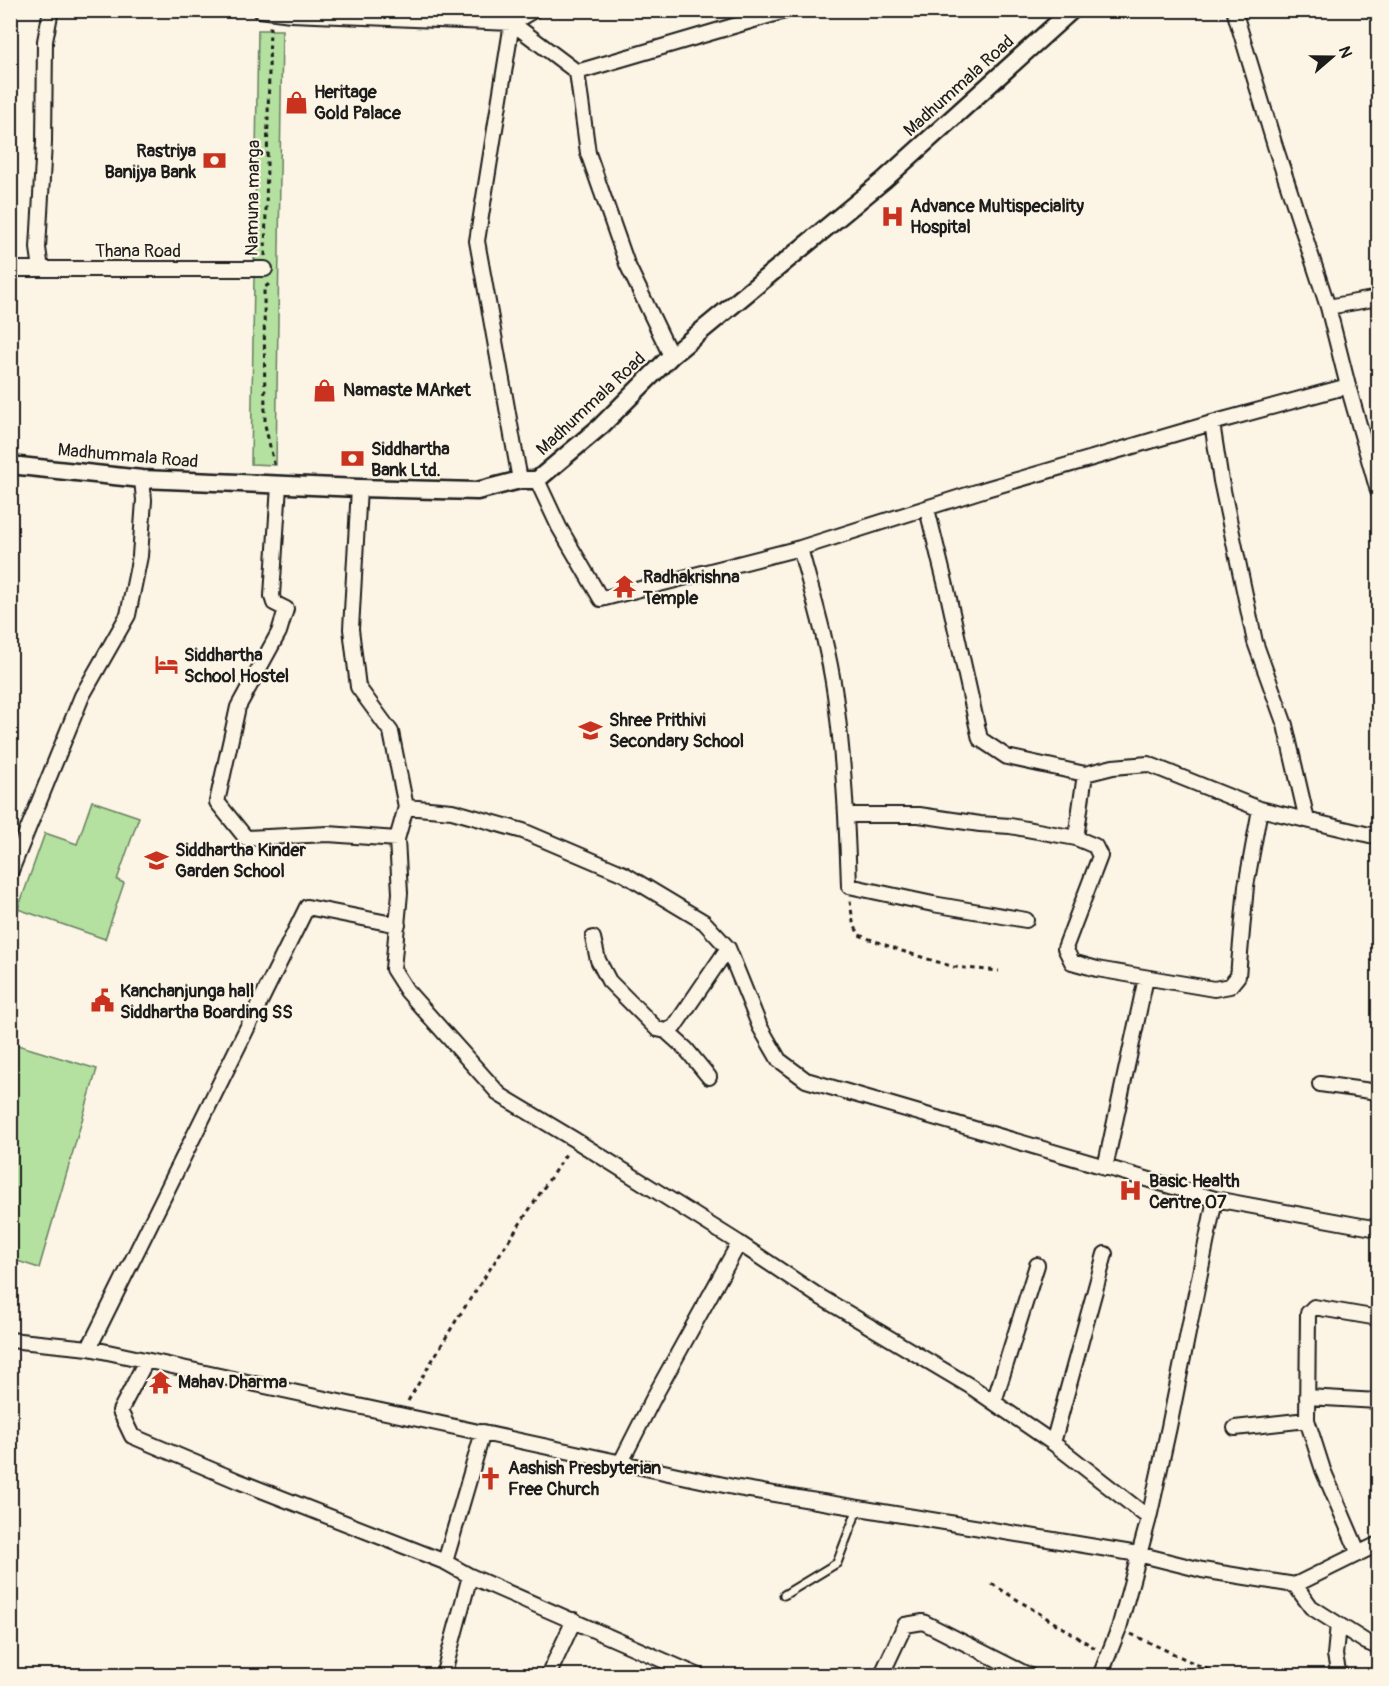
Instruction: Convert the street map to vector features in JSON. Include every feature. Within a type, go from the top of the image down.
[{"type":"street","points":[[41,269],[38,248],[44,143],[45,41],[51,10]]},
{"type":"street","points":[[265,11],[512,23],[534,10]]},
{"type":"street","points":[[577,72],[788,10]]},
{"type":"street","points":[[1234,10],[1275,146],[1329,307],[1348,386],[1378,491]]},
{"type":"street","name":"Madhummala Road","points":[[10,465],[142,479],[359,488],[477,491],[528,480],[602,426],[671,356],[884,180],[1069,11]]},
{"type":"street","points":[[512,23],[577,72],[588,153],[627,264],[671,356]]},
{"type":"street","points":[[512,23],[477,241],[528,480],[602,599],[800,548],[986,489],[1348,386]]},
{"type":"street","name":"Thana Road","points":[[10,269],[265,269]]},
{"type":"street","points":[[1329,307],[1378,298]]},
{"type":"street","points":[[1212,423],[1221,481],[1255,642],[1285,725],[1307,820]]},
{"type":"street","points":[[10,873],[82,696],[128,615],[140,556],[144,500],[142,479]]},
{"type":"street","points":[[279,484],[272,596],[274,603],[286,609],[279,632],[238,707],[217,802],[246,838],[328,834],[398,839]]},
{"type":"street","points":[[359,488],[351,629],[358,687],[391,732],[406,807],[398,839],[400,893],[393,969],[407,991],[500,1095],[739,1243],[817,1295],[970,1386],[1053,1443],[1149,1518]]},
{"type":"street","points":[[927,509],[980,739],[1007,757],[1085,774],[1113,766],[1148,764],[1260,809],[1378,837]]},
{"type":"street","points":[[800,548],[835,693],[846,814],[849,886],[933,904],[1026,920]]},
{"type":"street","points":[[1076,838],[1085,774]]},
{"type":"street","points":[[406,807],[452,811],[523,831],[624,874],[704,922],[728,948],[759,1027],[779,1060],[806,1080],[1215,1199],[1378,1229]]},
{"type":"street","points":[[846,814],[919,815],[1010,826],[1076,838],[1095,846],[1100,855],[1065,948],[1072,962],[1097,969],[1214,989],[1230,987],[1238,976],[1246,886],[1260,809]]},
{"type":"street","points":[[89,1348],[307,907],[398,925]]},
{"type":"street","points":[[593,938],[598,960],[609,981],[657,1029],[666,1031],[686,1049],[709,1077]]},
{"type":"street","points":[[666,1031],[674,1027],[728,948]]},
{"type":"street","points":[[1106,1168],[1146,978]]},
{"type":"street","points":[[1320,1084],[1378,1092]]},
{"type":"street","points":[[1100,1676],[1119,1628],[1149,1518],[1215,1199]]},
{"type":"street","points":[[620,1464],[654,1397],[739,1243]]},
{"type":"street","points":[[1053,1443],[1105,1254]]},
{"type":"street","points":[[994,1402],[1037,1265]]},
{"type":"street","points":[[1359,1554],[1323,1470],[1307,1420],[1308,1313],[1314,1307],[1378,1318]]},
{"type":"street","points":[[10,1340],[89,1348],[738,1488],[1138,1554],[1202,1570],[1295,1585],[1378,1544]]},
{"type":"street","points":[[146,1361],[120,1411],[132,1436],[238,1481],[445,1562],[470,1576],[699,1676]]},
{"type":"street","points":[[1307,1397],[1378,1401]]},
{"type":"street","points":[[1234,1428],[1307,1420]]},
{"type":"street","points":[[445,1562],[483,1432]]},
{"type":"street","points":[[443,1676],[470,1576]]},
{"type":"street","points":[[1295,1585],[1311,1607],[1366,1642],[1378,1647]]},
{"type":"street","points":[[548,1676],[574,1620]]},
{"type":"street","points":[[881,1676],[905,1625],[923,1622],[1030,1676]]},
{"type":"street","points":[[1338,1624],[1335,1655],[1340,1676]]},
{"type":"street","points":[[663,1676],[668,1661]]},
{"type":"lane","points":[[784,1595],[837,1563],[858,1508]]},
{"type":"path","name":"Namuna marga","points":[[265,11],[265,269],[271,277],[271,283],[264,288],[266,425],[279,484]]},
{"type":"path","points":[[849,886],[850,910],[859,935],[954,967],[999,971]]},
{"type":"path","points":[[401,1415],[456,1319],[575,1140]]},
{"type":"path","points":[[992,1584],[1108,1656]]},
{"type":"path","points":[[1119,1628],[1213,1672]]},
{"type":"green space","points":[[258,30],[282,30],[276,465],[251,464]]},
{"type":"green space","points":[[92,801],[139,817],[117,880],[124,883],[105,939],[18,909],[45,833],[77,844]]},
{"type":"green space","points":[[11,1043],[97,1069],[39,1268],[11,1259]]},
{"type":"place","name":"Heritage Gold Palace","points":[[296,102]]},
{"type":"place","name":"Rastriya Banijya Bank","points":[[214,161]]},
{"type":"place","name":"Advance Multispeciality Hospital","points":[[892,216]]},
{"type":"place","name":"Namaste MArket","points":[[325,390]]},
{"type":"place","name":"Siddhartha Bank Ltd.","points":[[353,459]]},
{"type":"place","name":"Radhakrishna Temple","points":[[625,587]]},
{"type":"place","name":"Siddhartha School Hostel","points":[[166,665]]},
{"type":"place","name":"Shree Prithivi Secondary School","points":[[591,730]]},
{"type":"place","name":"Siddhartha Kinder Garden School","points":[[157,860]]},
{"type":"place","name":"Kanchanjunga hall Siddhartha Boarding SS","points":[[102,1001]]},
{"type":"place","name":"Basic Health Centre 07","points":[[1131,1191]]},
{"type":"place","name":"Mahav Dharma","points":[[160,1382]]},
{"type":"place","name":"Aashish Presbyterian Free Church","points":[[490,1478]]}]
